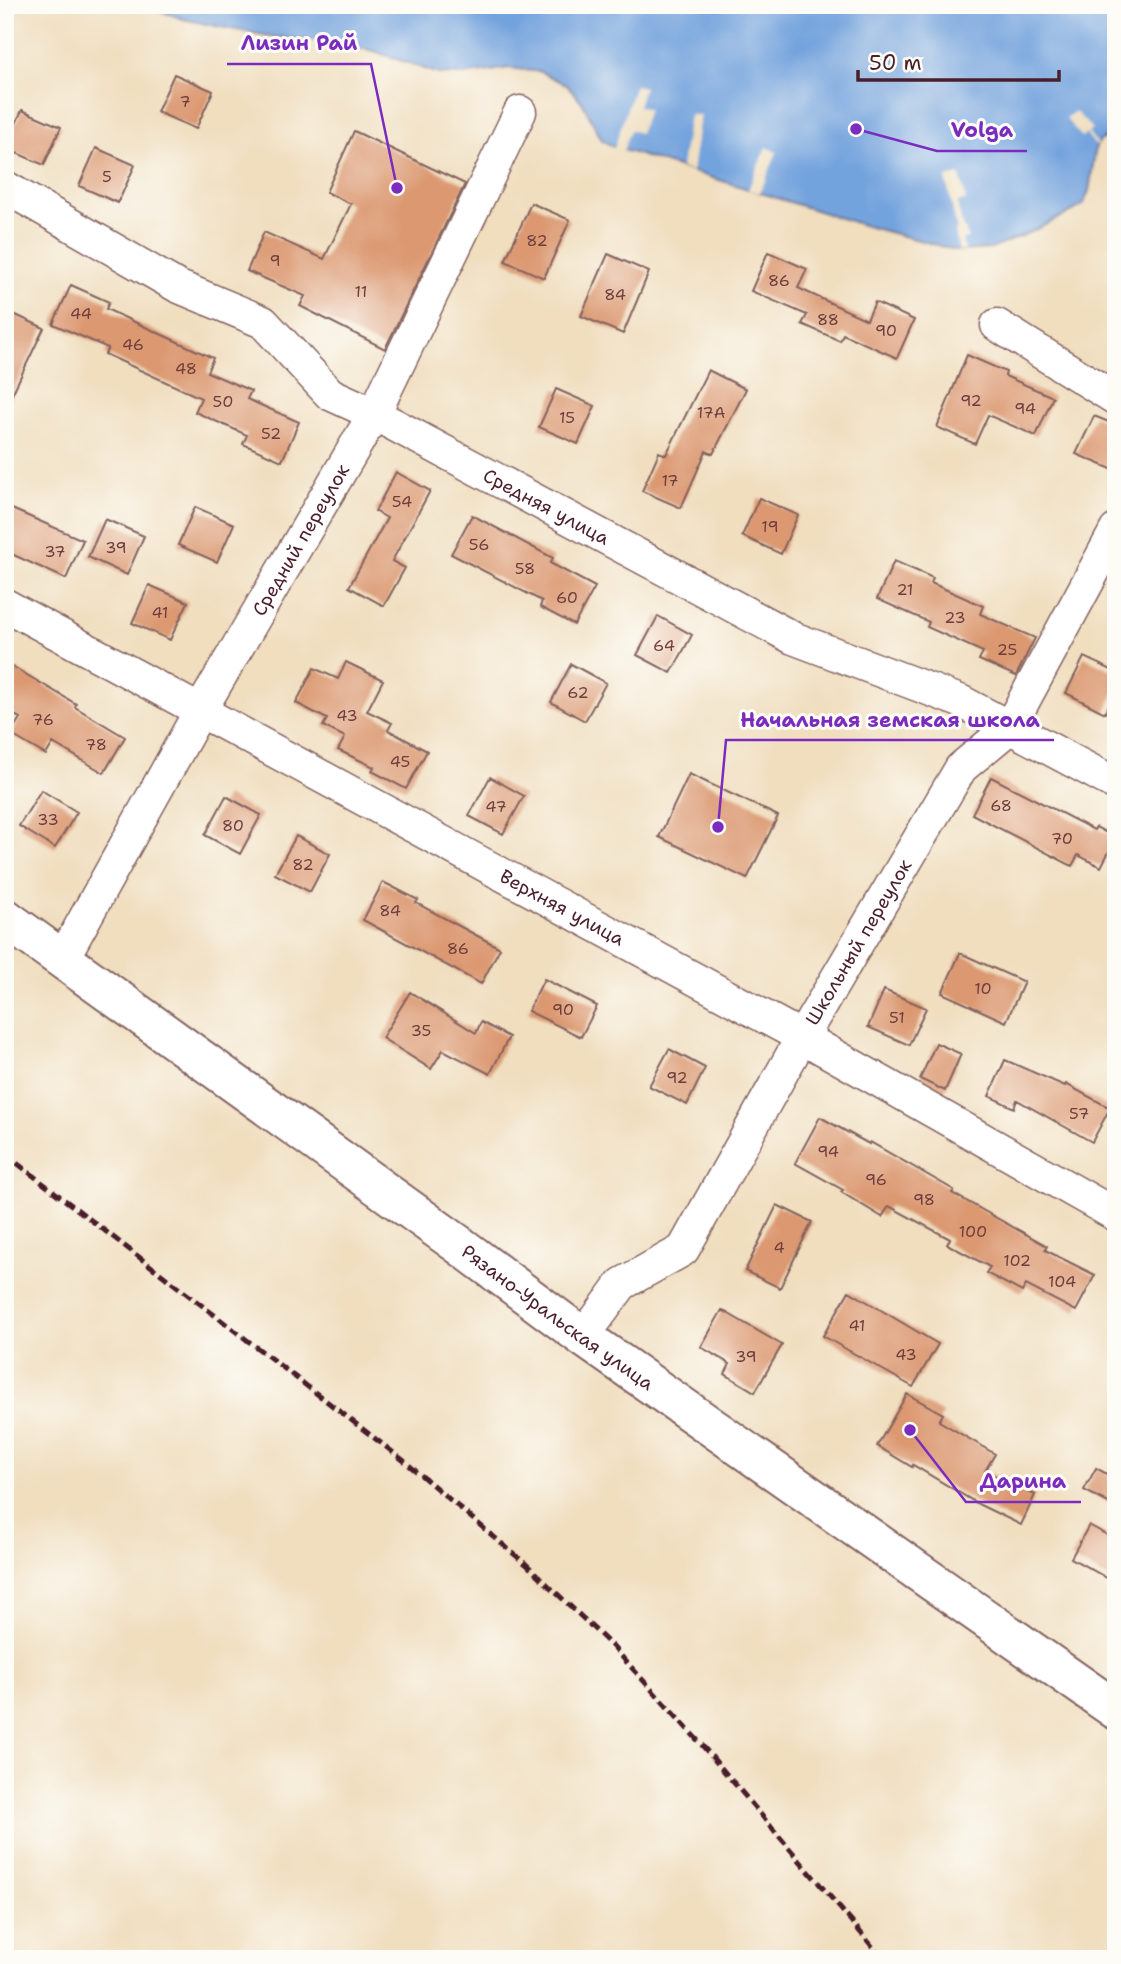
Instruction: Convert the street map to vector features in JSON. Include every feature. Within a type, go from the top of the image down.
[{"type":"main road","name":"Рязано-Уральская улица","points":[[5,918],[64,958],[583,1336],[1116,1710]]},
{"type":"street","name":"Средний переулок","points":[[64,958],[200,711],[374,414],[520,112]]},
{"type":"street","name":"Средняя улица","points":[[5,187],[177,286],[263,322],[330,394],[374,414],[793,638],[960,701],[1116,784]]},
{"type":"street","points":[[996,325],[1116,399]]},
{"type":"street","name":"Школьный переулок","points":[[583,1336],[622,1284],[683,1250],[802,1037],[961,768],[1009,727],[1116,530]]},
{"type":"street","name":"Верхняя улица","points":[[5,605],[802,1037],[1116,1215]]},
{"type":"water","points":[[145,5],[1116,5],[1116,133],[1101,140],[1096,146],[1089,191],[1083,205],[991,249],[959,251],[866,226],[614,147],[602,140],[582,102],[567,85],[541,72],[509,68],[464,75],[439,74],[374,51],[325,41],[275,37],[226,28],[183,19]]},
{"type":"pier","points":[[635,85],[644,87],[638,106],[648,109],[640,133],[630,130],[622,154],[613,151]]},
{"type":"pier","points":[[1075,111],[1092,129],[1088,133],[1098,144],[1096,146],[1086,134],[1082,137],[1066,119]]},
{"type":"pier","points":[[689,115],[700,115],[692,172],[681,168]]},
{"type":"pier","points":[[766,147],[777,152],[760,193],[748,190]]},
{"type":"pier","points":[[960,175],[966,200],[957,203],[968,238],[962,240],[965,251],[959,251],[946,178]]},
{"type":"building","points":[[174,74],[213,91],[196,129],[157,112]]},
{"type":"building","points":[[22,110],[61,127],[44,165],[5,148]]},
{"type":"building","points":[[354,131],[465,184],[385,349],[300,306],[305,296],[247,271],[264,232],[324,259],[351,204],[326,192]]},
{"type":"building","points":[[96,148],[135,165],[118,203],[79,186]]},
{"type":"building","points":[[531,203],[570,220],[544,278],[505,261]]},
{"type":"building","points":[[768,252],[807,269],[798,288],[867,320],[875,302],[914,320],[897,358],[843,334],[840,341],[802,324],[807,315],[751,291]]},
{"type":"building","points":[[608,254],[649,272],[623,334],[581,316]]},
{"type":"building","points":[[71,285],[109,302],[106,309],[213,358],[207,372],[251,391],[247,399],[299,422],[282,461],[243,444],[247,435],[195,412],[201,398],[105,354],[108,348],[53,324]]},
{"type":"building","points":[[5,310],[44,328],[5,409]]},
{"type":"building","points":[[967,355],[1006,372],[1005,376],[1053,397],[1036,436],[988,415],[975,444],[937,427]]},
{"type":"building","points":[[708,370],[746,389],[713,454],[706,451],[681,508],[642,491],[659,452],[666,455]]},
{"type":"building","points":[[556,389],[595,406],[578,444],[539,427]]},
{"type":"building","points":[[1094,416],[1116,425],[1116,471],[1076,454]]},
{"type":"building","points":[[396,472],[430,491],[392,561],[405,568],[384,606],[349,587],[387,518],[375,511]]},
{"type":"building","points":[[759,498],[798,515],[781,554],[742,536]]},
{"type":"building","points":[[5,506],[83,540],[66,579],[5,551]]},
{"type":"building","points":[[195,507],[234,524],[217,562],[178,545]]},
{"type":"building","points":[[472,515],[553,558],[550,563],[595,587],[574,625],[540,607],[542,601],[451,554]]},
{"type":"building","points":[[105,519],[144,536],[127,575],[88,557]]},
{"type":"building","points":[[894,561],[933,578],[931,583],[983,606],[980,614],[1035,638],[1016,676],[979,660],[983,652],[927,627],[929,622],[877,599]]},
{"type":"building","points":[[149,585],[188,602],[170,640],[132,623]]},
{"type":"building","points":[[658,616],[692,635],[671,673],[637,655]]},
{"type":"building","points":[[1084,657],[1116,672],[1116,690],[1105,713],[1066,693]]},
{"type":"building","points":[[5,662],[125,737],[104,773],[53,743],[46,755],[10,734],[20,718],[5,710]]},
{"type":"building","points":[[346,662],[383,680],[367,711],[392,723],[388,730],[427,751],[406,789],[372,771],[374,767],[338,750],[345,737],[323,726],[327,719],[296,703],[314,668],[338,679]]},
{"type":"building","points":[[571,664],[606,683],[585,721],[551,702]]},
{"type":"building","points":[[689,774],[778,816],[747,879],[659,837]]},
{"type":"building","points":[[490,777],[524,796],[503,834],[469,816]]},
{"type":"building","points":[[991,777],[1094,830],[1096,827],[1116,838],[1101,867],[1078,855],[1072,866],[972,814]]},
{"type":"building","points":[[41,790],[77,812],[55,848],[19,826]]},
{"type":"building","points":[[226,796],[261,815],[240,854],[205,835]]},
{"type":"building","points":[[296,836],[330,854],[310,892],[275,874]]},
{"type":"building","points":[[383,882],[500,948],[481,984],[363,920]]},
{"type":"building","points":[[960,953],[1024,982],[1006,1022],[942,993]]},
{"type":"building","points":[[544,979],[597,1006],[581,1037],[528,1011]]},
{"type":"building","points":[[884,990],[926,1008],[909,1045],[868,1027]]},
{"type":"building","points":[[410,992],[476,1033],[481,1022],[509,1037],[490,1074],[443,1050],[431,1069],[382,1038]]},
{"type":"building","points":[[936,1043],[961,1054],[945,1091],[920,1079]]},
{"type":"building","points":[[669,1049],[705,1068],[687,1105],[649,1086]]},
{"type":"building","points":[[1005,1060],[1065,1086],[1066,1084],[1110,1108],[1092,1142],[1017,1100],[1014,1108],[989,1096]]},
{"type":"building","points":[[820,1117],[954,1190],[952,1193],[1047,1246],[1045,1250],[1095,1275],[1076,1311],[1026,1285],[1022,1292],[986,1273],[990,1267],[947,1244],[950,1239],[889,1206],[882,1217],[841,1192],[843,1190],[795,1163]]},
{"type":"building","points":[[777,1205],[812,1222],[780,1288],[745,1271]]},
{"type":"building","points":[[849,1291],[938,1344],[913,1387],[823,1336]]},
{"type":"building","points":[[722,1310],[782,1345],[755,1392],[725,1374],[730,1364],[701,1347]]},
{"type":"building","points":[[907,1394],[943,1414],[939,1421],[995,1454],[985,1471],[1035,1495],[1021,1525],[980,1505],[877,1446]]},
{"type":"building","points":[[1096,1468],[1116,1479],[1116,1507],[1084,1490]]},
{"type":"building","points":[[1089,1525],[1116,1540],[1116,1583],[1071,1558]]},
{"type":"railway","points":[[5,1154],[403,1460],[526,1564],[612,1646],[701,1744],[883,1959]]},
{"type":"place","name":"Volga","points":[[856,129]]},
{"type":"place","name":"Лизин Рай","points":[[397,188]]},
{"type":"place","name":"Начальная земская школа","points":[[718,827]]},
{"type":"place","name":"Дарина","points":[[910,1430]]}]
